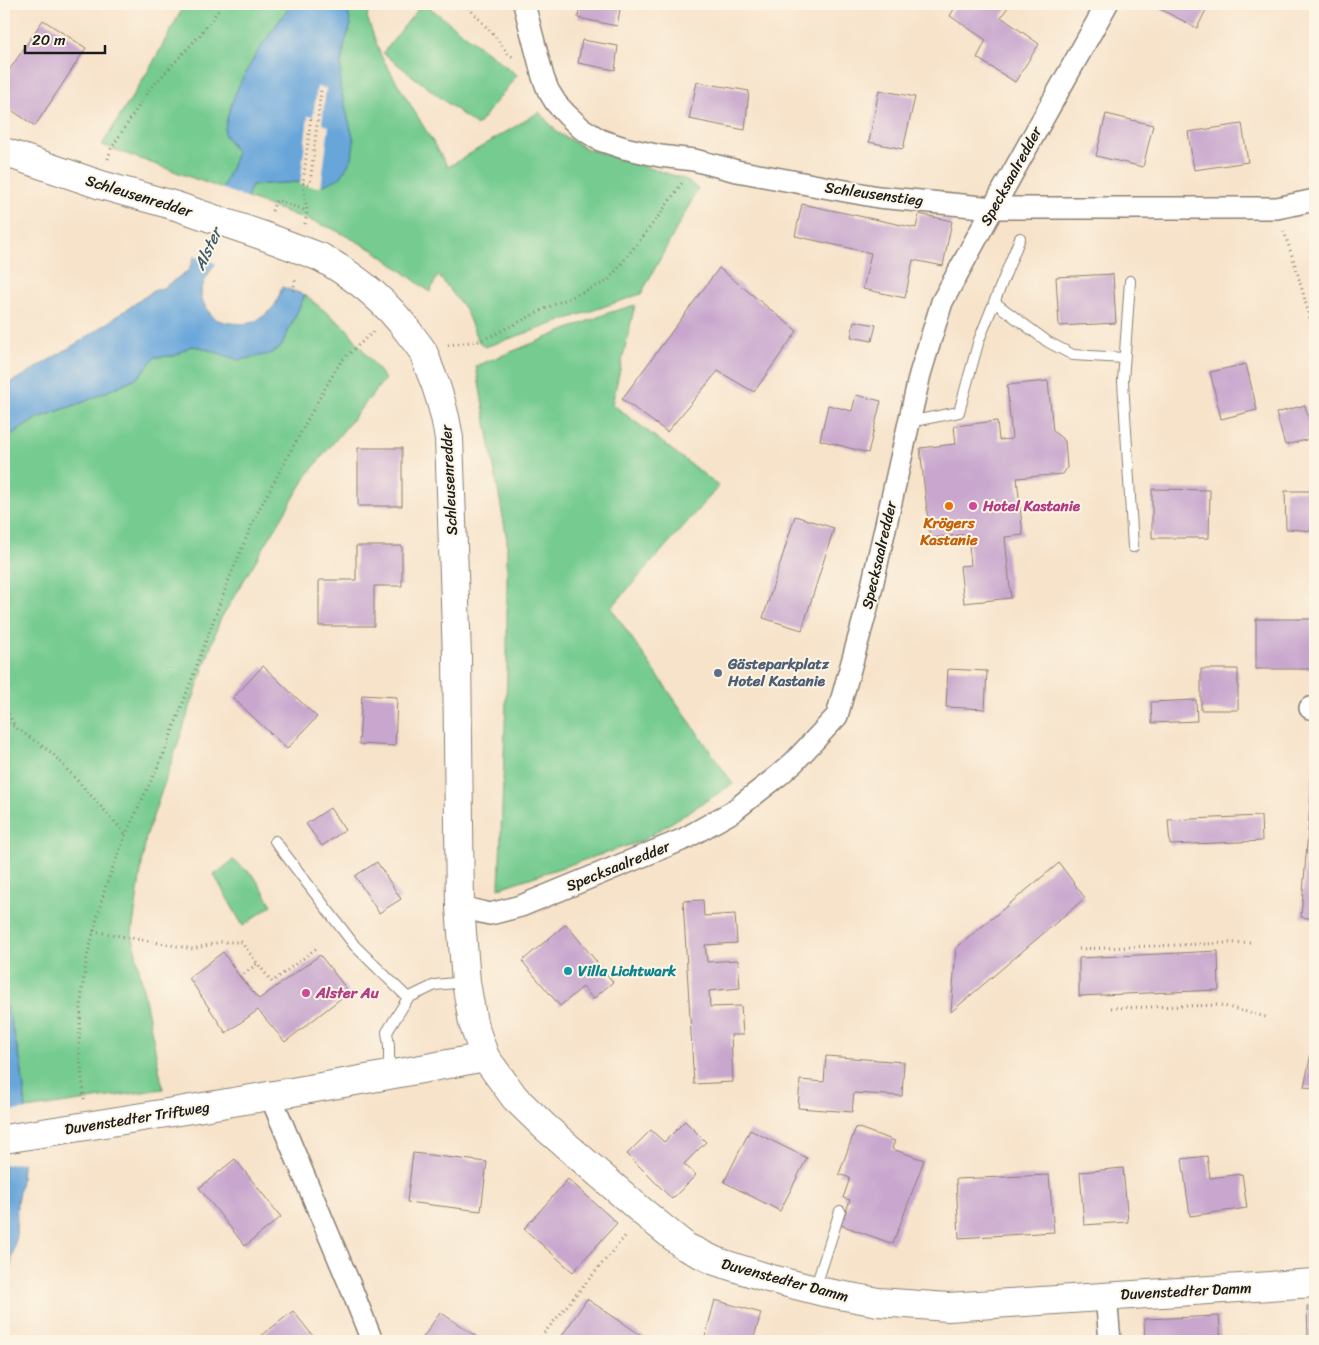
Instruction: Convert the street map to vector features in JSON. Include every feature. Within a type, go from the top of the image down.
[{"type":"street","name":"Schleusenstieg","points":[[524,4],[543,77],[556,103],[581,128],[600,140],[624,148],[660,156],[694,160],[736,171],[878,196],[993,208],[1277,208],[1315,200]]},
{"type":"street","name":"Specksaalredder","points":[[460,907],[490,914],[521,906],[684,839],[732,812],[778,776],[837,716],[867,608],[920,374],[942,302],[1107,4]]},
{"type":"street","name":"Schleusenredder","points":[[4,152],[100,185],[176,206],[264,236],[320,258],[339,268],[360,283],[394,313],[422,350],[445,412],[449,438],[457,657],[460,907]]},
{"type":"street","name":"Duvenstedter Damm","points":[[460,907],[466,982],[473,1023],[485,1057],[516,1098],[533,1115],[644,1213],[686,1247],[715,1261],[768,1278],[815,1290],[878,1302],[948,1307],[1315,1283]]},
{"type":"street","name":"Duvenstedter Triftweg","points":[[4,1139],[389,1075],[485,1057]]},
{"type":"street","points":[[270,1095],[372,1341]]},
{"type":"street","points":[[1106,1296],[1110,1341]]},
{"type":"lane","points":[[909,422],[959,412],[979,340],[1020,238]]},
{"type":"lane","points":[[1130,281],[1123,381],[1133,547]]},
{"type":"lane","points":[[994,302],[1048,342],[1073,355],[1124,358]]},
{"type":"lane","points":[[275,841],[355,946],[408,998]]},
{"type":"lane","points":[[389,1075],[387,1032],[408,998],[435,985],[466,982]]},
{"type":"lane","points":[[815,1290],[840,1211]]},
{"type":"path","points":[[100,185],[112,149],[149,90],[200,34],[223,4]]},
{"type":"path","points":[[465,4],[494,35],[508,54],[543,77]]},
{"type":"path","points":[[303,184],[310,184],[321,90]]},
{"type":"path","points":[[276,200],[307,210],[303,184],[311,116]]},
{"type":"path","points":[[422,350],[487,338],[553,305],[608,281],[661,213],[684,179],[694,160]]},
{"type":"path","points":[[1277,208],[1315,336]]},
{"type":"path","points":[[82,1127],[80,1030],[82,990],[87,958],[105,888],[126,834],[165,751],[222,596],[256,515],[341,361],[394,313]]},
{"type":"path","points":[[4,705],[15,727]]},
{"type":"path","points":[[4,721],[52,753],[126,834]]},
{"type":"path","points":[[94,931],[193,949],[220,942],[241,942],[272,982],[318,947]]},
{"type":"path","points":[[1079,949],[1251,942]]},
{"type":"path","points":[[240,977],[258,963]]},
{"type":"path","points":[[1111,1008],[1220,1005],[1266,1018]]},
{"type":"path","points":[[540,1341],[539,1339],[644,1213]]},
{"type":"green space","points":[[185,4],[292,4],[272,30],[224,134],[236,151],[223,189],[102,145],[150,68]]},
{"type":"green space","points":[[344,4],[371,4],[367,17],[381,56],[448,167],[539,112],[558,133],[585,148],[685,179],[698,189],[641,294],[485,347],[478,341],[465,309],[438,275],[430,292],[375,251],[331,228],[247,198],[252,185],[299,182],[324,185],[354,141],[340,87],[341,63],[351,25]]},
{"type":"green space","points":[[422,4],[425,4],[517,75],[477,126],[383,53]]},
{"type":"green space","points":[[305,295],[347,329],[385,379],[308,474],[220,620],[146,837],[132,933],[163,1089],[26,1109],[21,1064],[4,995],[4,439],[38,418],[84,402],[138,377],[155,357],[174,356],[191,346],[213,352],[281,347]]},
{"type":"green space","points":[[635,305],[612,404],[719,486],[611,608],[733,784],[642,841],[499,888],[507,673],[507,540],[476,366],[608,313]]},
{"type":"green space","points":[[233,860],[254,876],[272,905],[243,926],[214,875]]},
{"type":"water","name":"Alster","points":[[292,4],[344,4],[348,13],[351,25],[341,62],[340,87],[354,141],[352,158],[341,177],[324,185],[299,182],[252,185],[230,234],[205,281],[201,293],[204,304],[213,317],[223,322],[243,324],[250,323],[264,316],[275,305],[282,287],[305,295],[281,347],[270,354],[239,360],[200,347],[191,346],[174,356],[155,357],[138,377],[84,402],[38,418],[4,439],[4,385],[21,377],[87,337],[153,291],[163,288],[189,270],[235,158],[236,151],[224,134],[234,98],[250,65],[270,33]]},
{"type":"water","points":[[4,995],[21,1064],[26,1109],[21,1180],[17,1202],[16,1237],[4,1303]]},
{"type":"pier","points":[[317,87],[326,88],[322,124],[329,126],[321,187],[300,185],[308,116],[313,116]]},
{"type":"pier","points":[[221,188],[249,199],[218,264],[192,255]]},
{"type":"pier","points":[[29,1109],[25,1162],[4,1165],[4,1112]]},
{"type":"building","points":[[580,4],[621,4],[617,26],[578,18]]},
{"type":"building","points":[[957,4],[1010,4],[1001,17],[1039,44],[1015,82],[977,58],[986,40],[950,16]]},
{"type":"building","points":[[1162,4],[1209,4],[1197,28],[1160,9]]},
{"type":"building","points":[[43,20],[86,48],[35,126],[4,105],[4,78]]},
{"type":"building","points":[[582,40],[618,46],[615,70],[578,63]]},
{"type":"building","points":[[697,82],[749,91],[745,130],[689,119]]},
{"type":"building","points":[[879,90],[915,97],[903,149],[869,142]]},
{"type":"building","points":[[1106,114],[1153,125],[1143,167],[1096,156]]},
{"type":"building","points":[[1242,124],[1248,162],[1194,170],[1188,132]]},
{"type":"building","points":[[802,204],[916,228],[919,214],[952,221],[943,266],[913,260],[905,298],[863,289],[871,253],[795,236]]},
{"type":"building","points":[[719,268],[797,331],[754,392],[718,371],[667,432],[622,399]]},
{"type":"building","points":[[1113,274],[1116,323],[1059,326],[1056,277]]},
{"type":"building","points":[[854,321],[876,325],[872,341],[851,337]]},
{"type":"building","points":[[1246,364],[1257,410],[1221,419],[1210,372]]},
{"type":"building","name":"Hotel Kastanie","points":[[1048,381],[1053,431],[1065,441],[1067,468],[1063,474],[1017,478],[1023,535],[1005,537],[1011,598],[964,603],[960,566],[971,565],[968,534],[930,538],[920,448],[956,444],[954,426],[997,421],[999,440],[1012,439],[1007,385]]},
{"type":"building","points":[[856,395],[881,401],[868,453],[820,440],[828,405],[852,411]]},
{"type":"building","points":[[1305,405],[1314,438],[1285,445],[1276,413]]},
{"type":"building","points":[[358,448],[402,448],[402,506],[358,506]]},
{"type":"building","points":[[1152,489],[1210,490],[1209,538],[1152,538]]},
{"type":"building","points":[[1285,491],[1315,491],[1315,531],[1286,529]]},
{"type":"building","points":[[795,516],[834,528],[802,630],[763,618]]},
{"type":"building","points":[[356,546],[402,546],[402,586],[374,586],[374,626],[319,626],[319,580],[356,580]]},
{"type":"building","points":[[1256,619],[1312,619],[1312,669],[1256,669]]},
{"type":"building","points":[[263,666],[317,717],[287,749],[233,698]]},
{"type":"building","points":[[948,669],[987,671],[985,709],[946,707]]},
{"type":"building","points":[[1201,669],[1238,669],[1238,710],[1201,710]]},
{"type":"building","points":[[362,695],[397,697],[395,746],[359,744]]},
{"type":"building","points":[[1196,700],[1197,721],[1152,723],[1151,702]]},
{"type":"building","points":[[1315,758],[1315,919],[1301,917]]},
{"type":"building","points":[[330,808],[345,830],[322,846],[306,824]]},
{"type":"building","points":[[1261,816],[1262,841],[1170,845],[1168,820]]},
{"type":"building","points":[[377,862],[401,899],[379,913],[355,876]]},
{"type":"building","points":[[1059,863],[1085,898],[951,1012],[956,948]]},
{"type":"building","points":[[703,900],[704,916],[735,914],[737,943],[705,945],[707,962],[738,960],[740,988],[709,991],[710,1007],[741,1006],[743,1035],[731,1035],[733,1082],[694,1084],[683,901]]},
{"type":"building","name":"Villa Lichtwark","points":[[566,924],[613,982],[593,999],[583,987],[560,1006],[522,961]]},
{"type":"building","points":[[1218,951],[1219,990],[1079,996],[1079,958]]},
{"type":"building","points":[[223,952],[240,977],[259,999],[320,955],[349,992],[285,1042],[258,1010],[226,1033],[189,978]]},
{"type":"building","points":[[1313,1044],[1315,1044],[1315,1088],[1304,1087]]},
{"type":"building","points":[[826,1056],[904,1062],[902,1096],[854,1093],[852,1112],[798,1108],[800,1080],[824,1082]]},
{"type":"building","points":[[685,1121],[706,1142],[684,1164],[696,1175],[672,1199],[627,1154],[651,1130],[664,1142]]},
{"type":"building","points":[[856,1127],[895,1141],[892,1149],[924,1160],[893,1244],[841,1225],[850,1200],[843,1198],[850,1178],[839,1174]]},
{"type":"building","points":[[750,1130],[807,1158],[780,1211],[724,1182]]},
{"type":"building","points":[[413,1153],[487,1162],[481,1211],[407,1202]]},
{"type":"building","points":[[1207,1156],[1210,1178],[1242,1174],[1247,1208],[1190,1216],[1182,1159]]},
{"type":"building","points":[[235,1159],[281,1217],[245,1246],[199,1188]]},
{"type":"building","points":[[1123,1168],[1128,1222],[1084,1225],[1080,1172]]},
{"type":"building","points":[[1049,1175],[1054,1232],[959,1238],[956,1179]]},
{"type":"building","points":[[568,1179],[617,1223],[573,1272],[524,1229]]},
{"type":"building","points":[[587,1299],[650,1341],[568,1341],[561,1337]]},
{"type":"building","points":[[715,1300],[761,1313],[753,1341],[729,1336],[728,1341],[704,1341]]},
{"type":"building","points":[[1307,1306],[1315,1306],[1315,1338],[1308,1338]]},
{"type":"building","points":[[293,1311],[317,1341],[256,1340]]},
{"type":"building","points":[[440,1312],[483,1341],[421,1341]]},
{"type":"building","points":[[1219,1316],[1221,1341],[1145,1341],[1144,1319]]},
{"type":"place","name":"Krögers Kastanie","points":[[949,506]]},
{"type":"place","name":"Hotel Kastanie","points":[[973,506]]},
{"type":"place","name":"Gästeparkplatz Hotel Kastanie","points":[[718,673]]},
{"type":"place","name":"Villa Lichtwark","points":[[568,971]]},
{"type":"place","name":"Alster Au","points":[[306,993]]}]
